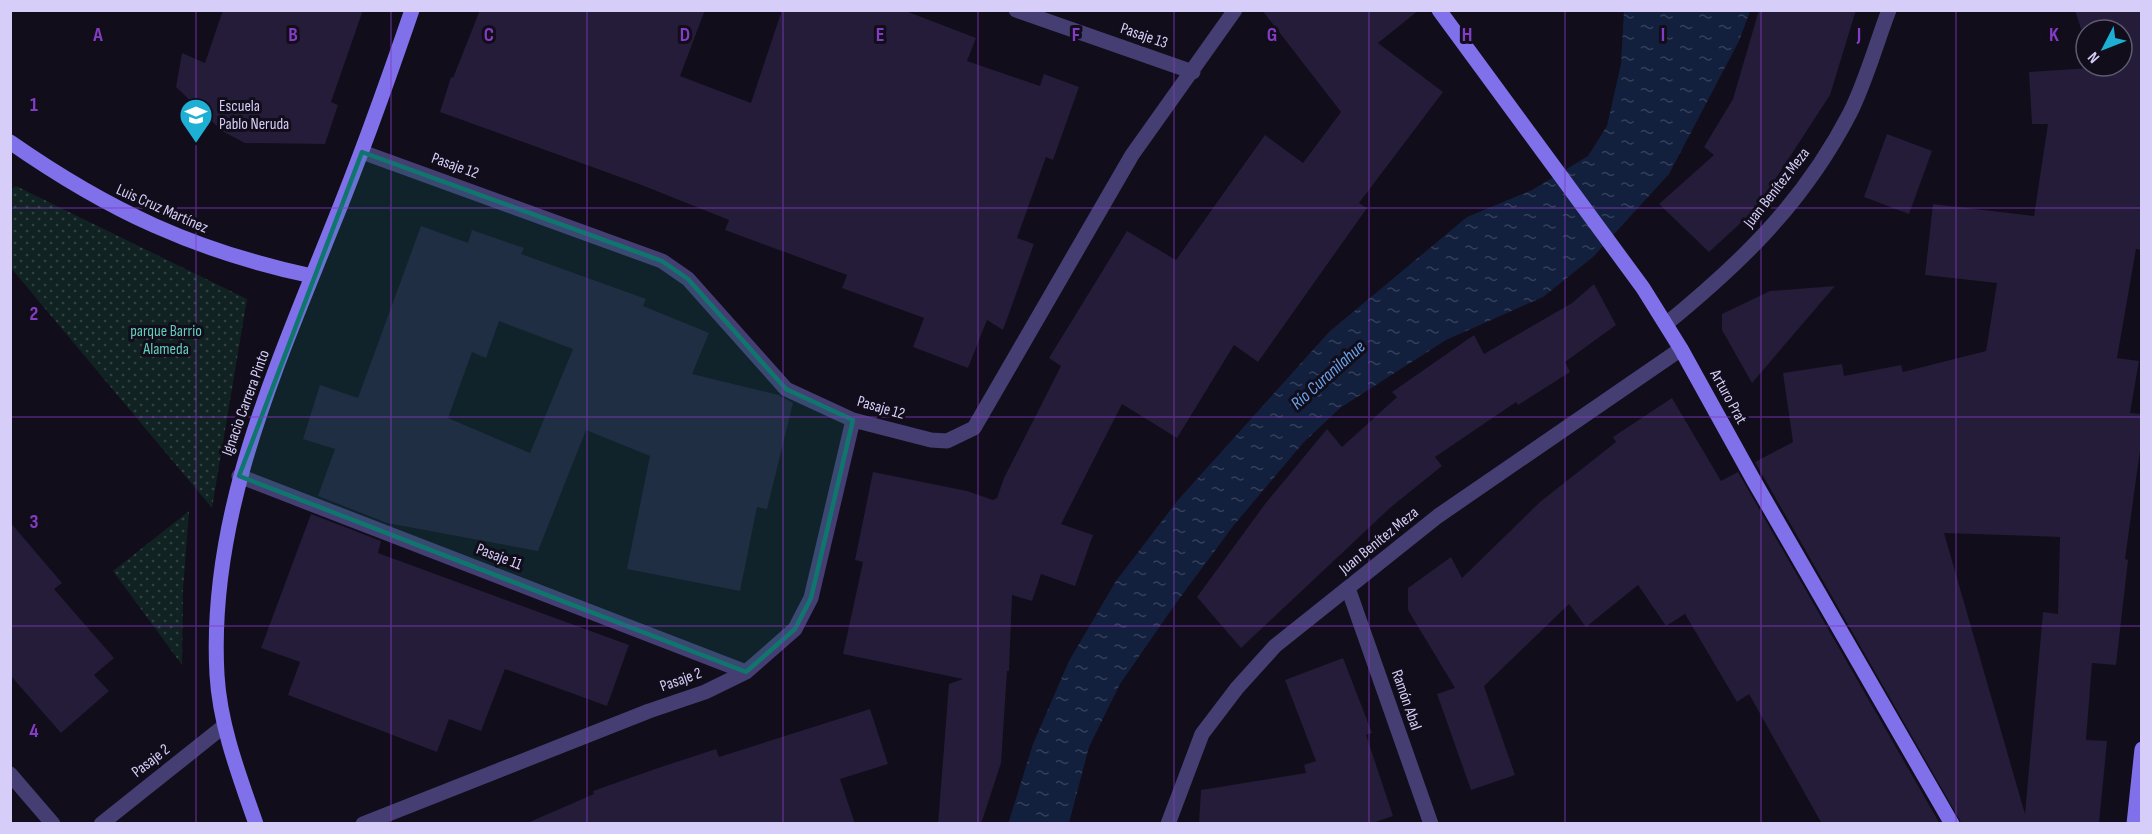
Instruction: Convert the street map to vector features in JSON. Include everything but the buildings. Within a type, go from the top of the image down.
[{"type":"street","name":"Ignacio Carrera Pinto","points":[[256,824],[224,726],[217,677],[216,629],[219,584],[239,476],[312,276],[362,152],[412,10]]},
{"type":"street","name":"Pasaje 13","points":[[1016,10],[1193,72]]},
{"type":"street","name":"Pasaje 12","points":[[362,152],[662,261],[688,279],[786,389],[853,420],[931,440],[947,441],[974,428],[1132,156],[1235,10]]},
{"type":"street","name":"Juan Benítez Meza","points":[[1666,324],[1725,276],[1782,216],[1818,169],[1851,111],[1889,10]]},
{"type":"street","name":"Arturo Prat","points":[[1441,14],[1643,288],[1666,324],[1952,824]]},
{"type":"street","name":"Luis Cruz Martínez","points":[[10,142],[66,181],[164,232],[258,264],[312,276]]},
{"type":"street","name":"Juan Benítez Meza","points":[[1168,824],[1202,734],[1236,688],[1275,646],[1438,516],[1681,349]]},
{"type":"street","name":"Pasaje 2","points":[[363,824],[649,711],[705,692],[747,672],[795,629],[811,598],[853,420]]},
{"type":"street","name":"Pasaje 11","points":[[239,476],[747,672]]},
{"type":"street","name":"Ramón Abal","points":[[1348,588],[1431,824]]},
{"type":"street","name":"Pasaje 2","points":[[100,824],[224,726]]},
{"type":"street","points":[[2134,824],[2142,749]]},
{"type":"street","points":[[10,774],[53,824]]},
{"type":"highlighted area","points":[[362,152],[662,261],[688,279],[786,389],[853,420],[811,598],[795,629],[746,672],[239,476]]},
{"type":"green space","name":"parque Barrio Alameda","points":[[16,186],[247,299],[212,508],[11,268],[11,189]]},
{"type":"green space","points":[[189,511],[183,590],[182,665],[113,571]]},
{"type":"water","name":"Río Curanilahue","points":[[1624,11],[1750,11],[1739,41],[1669,174],[1593,257],[1543,297],[1446,340],[1340,408],[1303,443],[1234,525],[1120,684],[1089,747],[1069,823],[1008,824],[1033,744],[1069,661],[1116,581],[1178,500],[1329,332],[1467,217],[1532,190],[1588,156],[1607,126],[1621,64]]},
{"type":"place","name":"Escuela Pablo Neruda","points":[[196,144]]}]
